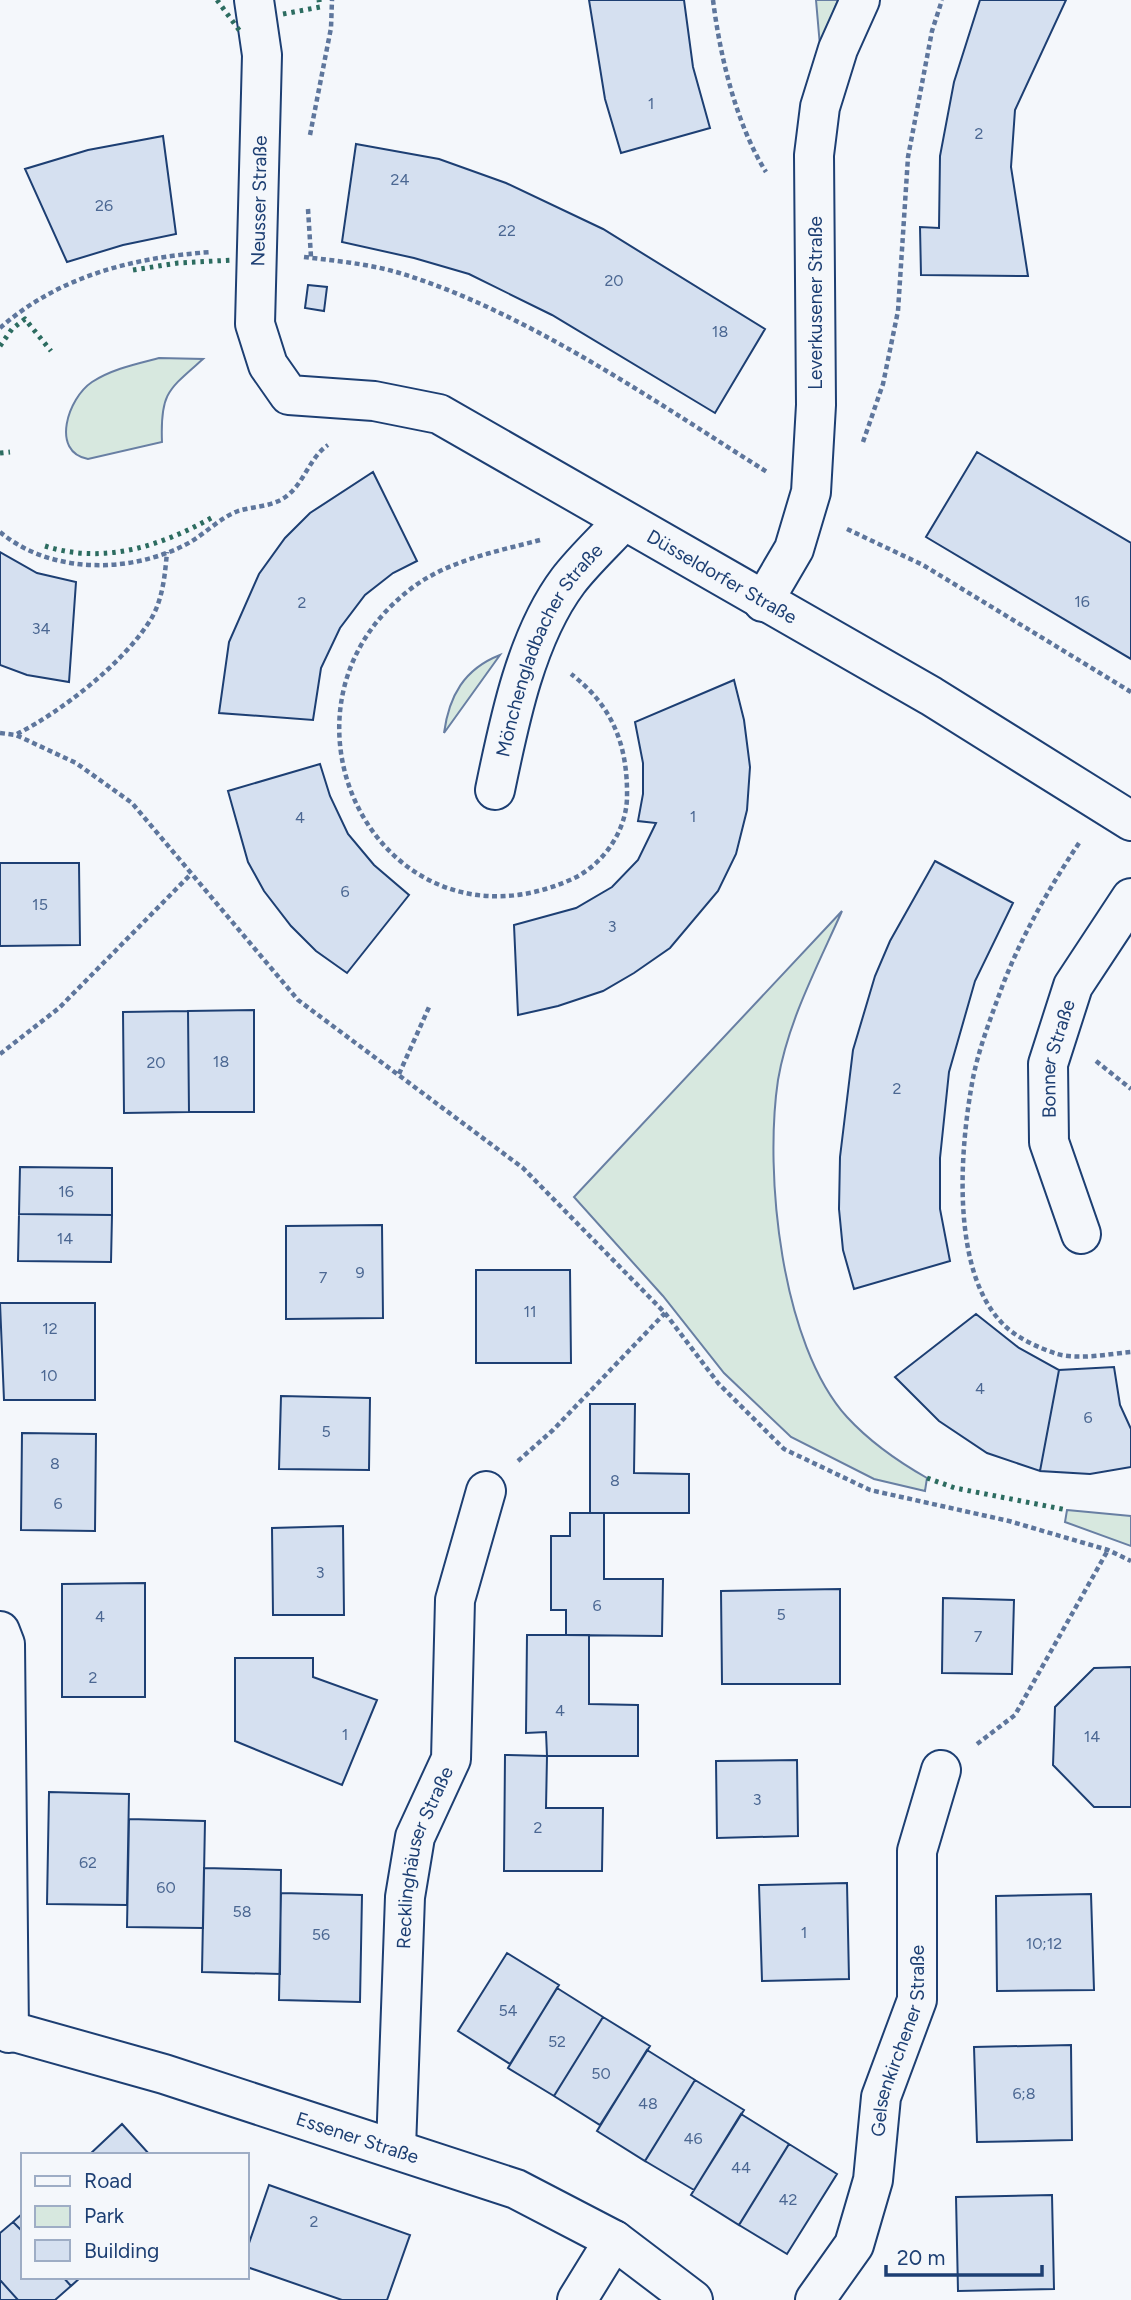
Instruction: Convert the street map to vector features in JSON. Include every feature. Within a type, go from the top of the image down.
[{"type":"street","name":"Neusser Straße","points":[[254,0],[262,55],[255,324],[268,365],[289,395]]},
{"type":"street","name":"Leverkusener Straße","points":[[763,602],[794,549],[811,492],[816,405],[814,155],[820,107],[838,49],[860,0]]},
{"type":"street","name":"Düsseldorfer Straße","points":[[289,395],[374,401],[439,414],[931,696],[1131,821]]},
{"type":"street","name":"Mönchengladbacher Straße","points":[[495,790],[511,718],[541,631],[567,582],[623,521]]},
{"type":"street","name":"Bonner Straße","points":[[1081,1234],[1049,1142],[1048,1064],[1073,986],[1131,898]]},
{"type":"street","name":"Recklinghäuser Straße","points":[[396,2148],[405,1897],[415,1837],[451,1759],[454,1600],[486,1491]]},
{"type":"street","points":[[0,1631],[5,1644],[3,2037]]},
{"type":"street","name":"Gelsenkirchener Straße","points":[[815,2300],[853,2245],[873,2180],[881,2097],[916,2000],[916,1850],[941,1770]]},
{"type":"street","name":"Essener Straße","points":[[3,2037],[164,2074],[516,2189],[614,2240],[693,2300]]},
{"type":"street","points":[[577,2300],[614,2240]]},
{"type":"path","points":[[308,145],[331,28],[332,0]]},
{"type":"path","points":[[713,0],[728,73],[763,168],[791,211],[815,211]]},
{"type":"path","points":[[862,445],[883,384],[898,311],[908,157],[932,31],[942,0]]},
{"type":"path","points":[[307,195],[311,257]]},
{"type":"path","points":[[0,328],[28,304],[77,279],[118,265],[208,252],[258,250],[355,262],[402,274],[455,293],[514,320],[675,414],[778,480],[802,521],[853,530],[923,565],[1131,692]]},
{"type":"path","points":[[0,532],[37,556],[87,565],[120,563],[167,552],[183,546],[236,512],[259,508],[288,496],[306,474],[319,451],[337,439]]},
{"type":"path","points":[[853,530],[855,518]]},
{"type":"path","points":[[16,734],[76,697],[118,657],[151,619],[163,587],[167,552]]},
{"type":"path","points":[[0,733],[16,734],[76,763],[132,803],[298,1000],[523,1168],[666,1313],[718,1383],[784,1449],[870,1490],[1009,1521],[1108,1550],[1131,1561]]},
{"type":"path","points":[[0,1054],[59,1008],[190,875]]},
{"type":"path","points":[[399,1074],[430,1005]]},
{"type":"path","points":[[486,1491],[553,1430],[666,1313]]},
{"type":"path","points":[[941,1770],[1015,1716],[1108,1550]]},
{"type":"green space","points":[[816,0],[838,0],[820,46]]},
{"type":"green space","points":[[159,358],[203,359],[174,386],[165,402],[162,442],[88,459],[76,454],[69,446],[66,436],[67,424],[70,412],[83,390],[92,382],[124,367]]},
{"type":"green space","points":[[500,655],[444,733],[450,707],[460,685],[477,668]]},
{"type":"green space","points":[[842,911],[796,1015],[778,1080],[774,1118],[774,1162],[782,1256],[792,1303],[806,1347],[825,1385],[847,1417],[865,1435],[927,1478],[925,1491],[874,1479],[791,1437],[724,1373],[663,1296],[574,1197]]},
{"type":"green space","points":[[1067,1510],[1131,1516],[1131,1546],[1065,1522]]},
{"type":"building","points":[[589,0],[684,0],[693,67],[710,128],[621,153],[605,99]]},
{"type":"building","points":[[980,0],[1066,0],[1015,110],[1011,167],[1028,276],[921,275],[920,227],[939,228],[940,156],[954,82]]},
{"type":"building","points":[[163,136],[176,234],[123,245],[67,262],[25,169],[88,150]]},
{"type":"building","points":[[356,144],[439,159],[506,183],[603,229],[765,329],[715,413],[552,315],[469,274],[342,242]]},
{"type":"building","points":[[308,285],[327,287],[324,311],[305,308]]},
{"type":"building","points":[[977,452],[1131,543],[1131,659],[926,537]]},
{"type":"building","points":[[373,472],[417,561],[393,573],[365,595],[340,628],[321,668],[313,720],[219,713],[229,642],[259,574],[285,538],[310,513]]},
{"type":"building","points":[[0,552],[37,573],[76,582],[69,682],[27,675],[0,665]]},
{"type":"building","points":[[734,680],[744,720],[750,767],[747,810],[736,854],[718,891],[670,948],[634,973],[603,991],[558,1006],[518,1015],[514,925],[576,908],[612,887],[638,860],[656,823],[638,821],[643,794],[643,763],[635,722]]},
{"type":"building","points":[[320,764],[330,796],[348,834],[374,865],[409,895],[347,973],[316,951],[291,926],[264,891],[248,862],[228,791]]},
{"type":"building","points":[[935,861],[1013,903],[975,981],[949,1072],[940,1158],[940,1209],[950,1261],[854,1289],[843,1250],[839,1209],[840,1157],[853,1050],[875,976],[890,941]]},
{"type":"building","points":[[0,863],[79,863],[80,945],[0,946]]},
{"type":"building","points":[[254,1010],[254,1112],[189,1112],[188,1011]]},
{"type":"building","points":[[188,1011],[189,1112],[124,1113],[123,1012]]},
{"type":"building","points":[[20,1167],[112,1168],[112,1215],[19,1214]]},
{"type":"building","points":[[19,1214],[112,1215],[111,1262],[18,1261]]},
{"type":"building","points":[[382,1225],[383,1318],[286,1319],[286,1226]]},
{"type":"building","points":[[476,1270],[570,1270],[571,1363],[476,1363]]},
{"type":"building","points":[[0,1303],[95,1303],[95,1400],[4,1400]]},
{"type":"building","points":[[976,1314],[1019,1348],[1059,1370],[1040,1471],[987,1453],[939,1421],[895,1377]]},
{"type":"building","points":[[1114,1367],[1120,1405],[1131,1429],[1131,1467],[1090,1474],[1040,1471],[1059,1370]]},
{"type":"building","points":[[281,1396],[370,1398],[369,1470],[279,1469]]},
{"type":"building","points":[[590,1404],[635,1404],[634,1473],[689,1474],[689,1513],[590,1513]]},
{"type":"building","points":[[22,1433],[96,1434],[95,1531],[21,1530]]},
{"type":"building","points":[[570,1513],[604,1513],[604,1579],[663,1579],[662,1636],[566,1635],[566,1610],[551,1610],[551,1536],[570,1536]]},
{"type":"building","points":[[343,1526],[344,1615],[273,1615],[272,1528]]},
{"type":"building","points":[[145,1583],[145,1697],[62,1697],[62,1584]]},
{"type":"building","points":[[840,1589],[840,1684],[722,1684],[721,1591]]},
{"type":"building","points":[[943,1598],[1014,1600],[1012,1674],[942,1673]]},
{"type":"building","points":[[527,1635],[589,1635],[589,1704],[638,1705],[638,1756],[547,1756],[546,1732],[526,1733]]},
{"type":"building","points":[[235,1658],[313,1658],[313,1677],[377,1700],[342,1785],[235,1741]]},
{"type":"building","points":[[1131,1667],[1131,1807],[1094,1807],[1053,1765],[1055,1707],[1094,1668]]},
{"type":"building","points":[[505,1755],[547,1756],[546,1808],[603,1808],[602,1871],[504,1871]]},
{"type":"building","points":[[797,1760],[798,1836],[717,1838],[716,1761]]},
{"type":"building","points":[[49,1792],[129,1794],[127,1905],[47,1904]]},
{"type":"building","points":[[129,1819],[205,1821],[203,1928],[127,1927]]},
{"type":"building","points":[[204,1868],[281,1870],[280,1974],[202,1972]]},
{"type":"building","points":[[847,1883],[849,1979],[762,1981],[759,1885]]},
{"type":"building","points":[[281,1893],[362,1895],[360,2002],[279,2000]]},
{"type":"building","points":[[1091,1894],[1094,1990],[997,1991],[996,1896]]},
{"type":"building","points":[[507,1953],[559,1985],[510,2064],[458,2031]]},
{"type":"building","points":[[557,1988],[603,2017],[554,2096],[508,2068]]},
{"type":"building","points":[[603,2017],[650,2046],[600,2125],[554,2096]]},
{"type":"building","points":[[1071,2045],[1072,2140],[977,2142],[974,2047]]},
{"type":"building","points":[[647,2050],[695,2080],[645,2161],[597,2131]]},
{"type":"building","points":[[695,2080],[744,2110],[694,2190],[645,2161]]},
{"type":"building","points":[[741,2114],[789,2144],[739,2225],[691,2195]]},
{"type":"building","points":[[122,2124],[148,2153],[91,2153]]},
{"type":"building","points":[[789,2144],[837,2174],[787,2254],[739,2225]]},
{"type":"building","points":[[269,2185],[410,2235],[387,2300],[342,2300],[248,2267],[248,2246]]},
{"type":"building","points":[[1052,2195],[1054,2289],[958,2291],[956,2197]]},
{"type":"building","points":[[21,2215],[21,2230],[13,2222]]},
{"type":"building","points":[[13,2222],[21,2230],[21,2279],[65,2279],[71,2286],[55,2300],[18,2300],[0,2280],[0,2233]]},
{"type":"building","points":[[65,2279],[79,2279],[71,2286]]},
{"type":"building","points":[[0,2280],[18,2300],[0,2300]]},
{"type":"hedge","points":[[217,0],[242,34]]},
{"type":"hedge","points":[[283,14],[320,7],[319,0]]},
{"type":"hedge","points":[[133,270],[178,263],[233,260]]},
{"type":"hedge","points":[[0,346],[12,329],[25,319],[51,351]]},
{"type":"hedge","points":[[0,453],[10,452]]},
{"type":"hedge","points":[[45,546],[89,554],[132,550],[173,536],[213,517]]},
{"type":"hedge","points":[[927,1478],[955,1488],[1067,1510]]}]
